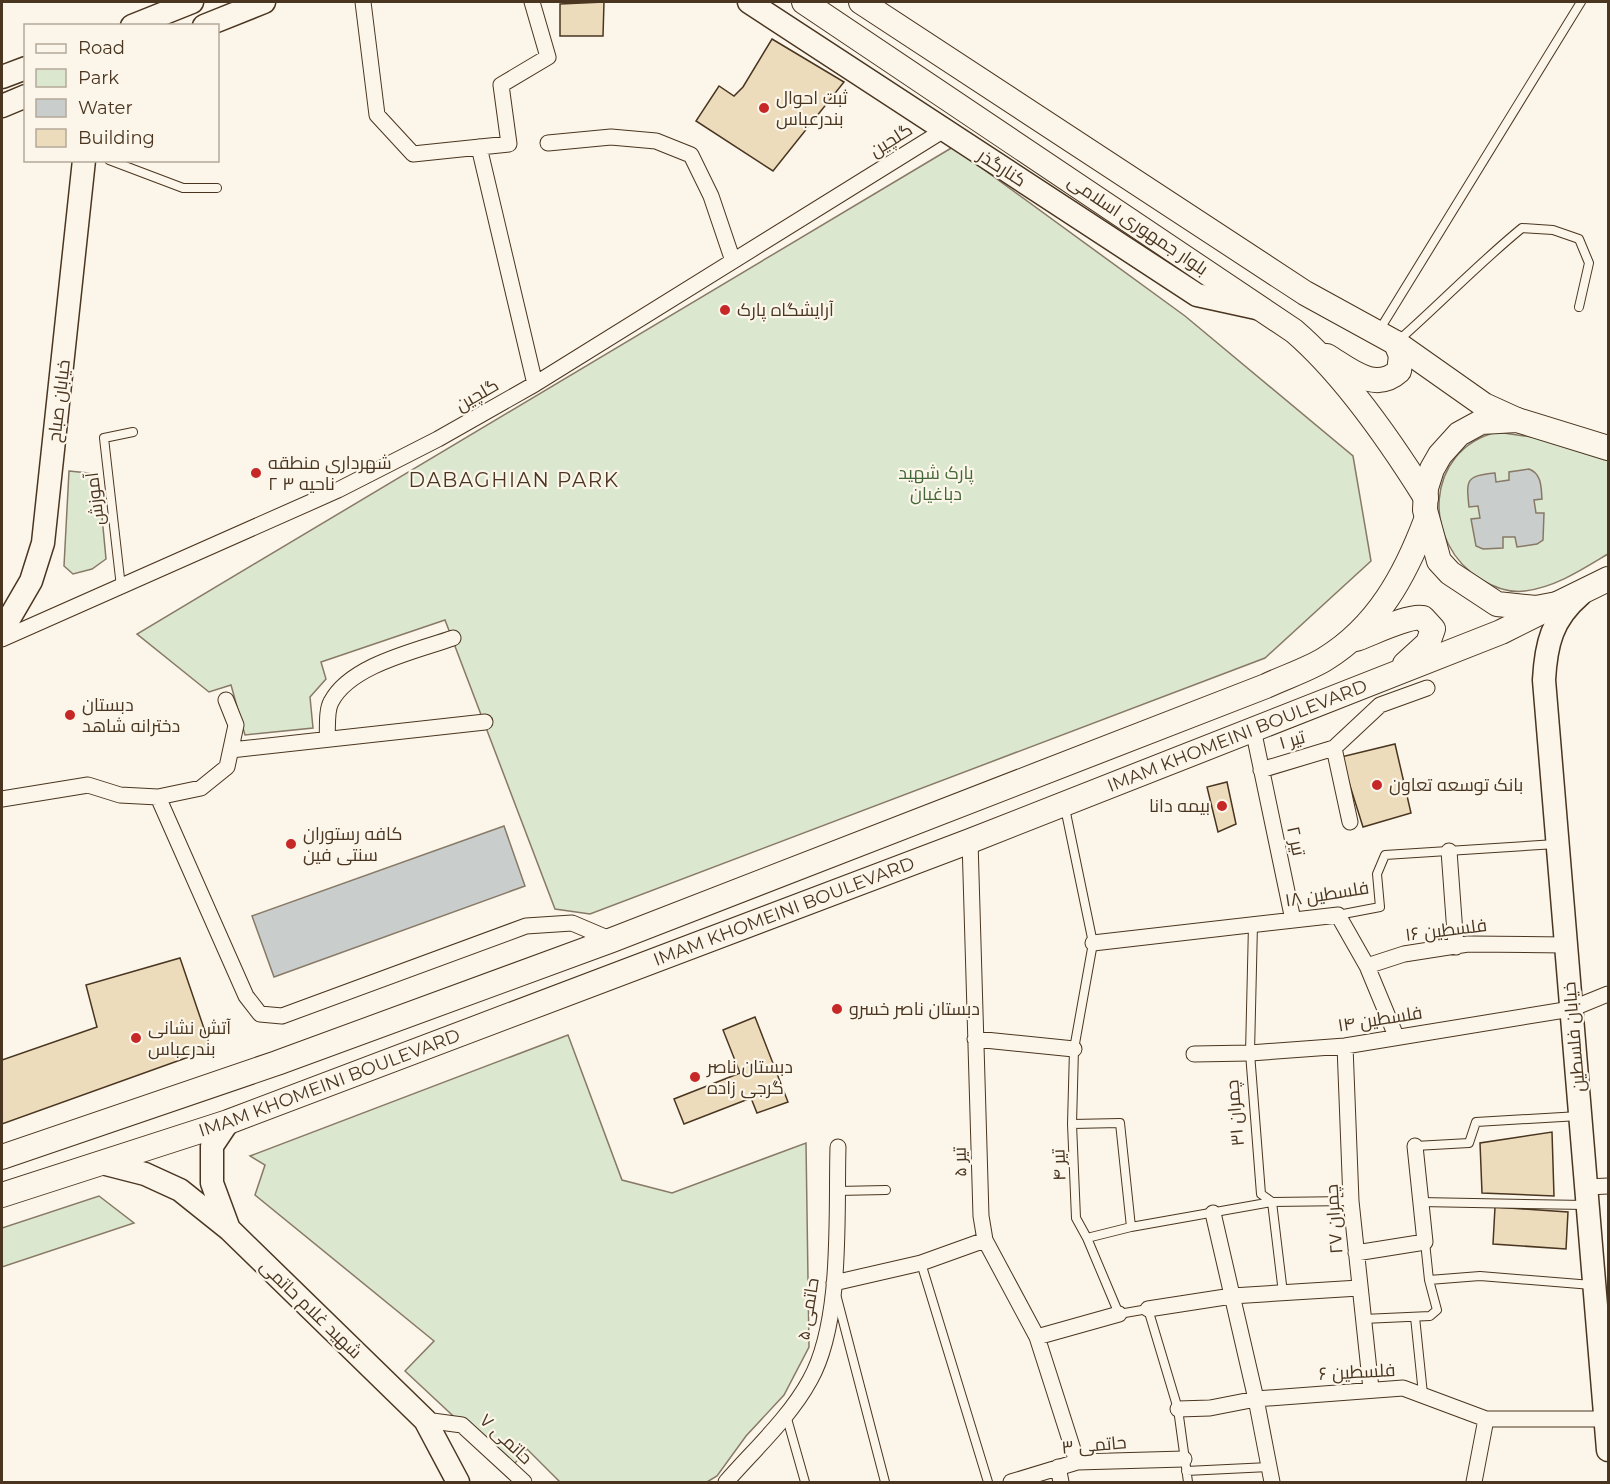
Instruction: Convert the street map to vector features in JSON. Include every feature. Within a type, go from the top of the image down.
[{"type":"main road","name":"بلوار جمهوری اسلامی","points":[[804,2],[1266,310],[1315,349],[1400,455],[1426,509],[1439,561],[1450,573],[1497,604],[1517,608],[1536,608],[1555,615]]},
{"type":"main road","name":"بلوار جمهوری اسلامی","points":[[861,2],[1305,292],[1387,338],[1484,405],[1517,420]]},
{"type":"main road","points":[[1315,349],[1376,382],[1391,378],[1399,370],[1401,356],[1387,338]]},
{"type":"main road","points":[[1517,420],[1605,446]]},
{"type":"main road","name":"IMAM KHOMEINI BOULEVARD","points":[[2,1157],[277,1063],[612,940],[1266,686],[1324,660],[1350,641],[1379,613],[1390,597],[1416,547],[1426,509],[1432,469],[1440,455],[1459,434],[1481,422],[1517,420]]},
{"type":"main road","name":"IMAM KHOMEINI BOULEVARD","points":[[2,1195],[228,1122],[969,841],[1397,672],[1501,632],[1555,615],[1584,591],[1608,579]]},
{"type":"main road","points":[[1350,641],[1388,629],[1407,618],[1423,618],[1433,629],[1431,639],[1397,672]]},
{"type":"street","points":[[209,24],[264,2]]},
{"type":"street","points":[[363,2],[377,115],[413,154],[509,144],[501,85],[548,57],[532,2]]},
{"type":"street","name":"کنارگذر","points":[[749,2],[1197,295],[1266,310]]},
{"type":"street","points":[[136,24],[182,3]]},
{"type":"street","points":[[2,77],[24,69]]},
{"type":"street","points":[[2,106],[24,97]]},
{"type":"street","name":"گلچین","points":[[2,639],[338,490],[438,439],[535,384],[944,130]]},
{"type":"street","points":[[548,143],[611,137],[656,141],[691,155],[711,196],[733,261]]},
{"type":"street","points":[[479,147],[535,384]]},
{"type":"street","name":"خیابان صباح","points":[[2,631],[31,581],[43,543],[84,162]]},
{"type":"street","name":"خیابان فلسطین","points":[[1555,615],[1544,680],[1581,1116],[1594,1192],[1595,1286],[1606,1394],[1608,1450]]},
{"type":"street","points":[[327,739],[330,703],[351,678],[388,660],[453,638]]},
{"type":"street","name":"تیر ۱","points":[[1261,770],[1334,748],[1380,705],[1428,688]]},
{"type":"street","points":[[2,799],[88,785],[120,795],[158,797],[201,788],[227,767],[236,724],[226,700]]},
{"type":"street","points":[[231,750],[485,722]]},
{"type":"street","name":"تیر ۲","points":[[1253,729],[1293,920]]},
{"type":"street","name":"تیر ۱","points":[[1334,748],[1350,822]]},
{"type":"street","points":[[158,797],[246,996],[260,1014],[282,1016],[526,926],[572,923],[612,940]]},
{"type":"street","name":"تیر ۵","points":[[969,841],[981,1216],[986,1240],[1037,1337],[1077,1462]]},
{"type":"street","points":[[1449,851],[1456,947]]},
{"type":"street","points":[[1338,915],[1367,966],[1396,1036]]},
{"type":"street","name":"فلسطین ۱۸","points":[[1093,943],[1338,915]]},
{"type":"street","name":"فلسطین ۱۶","points":[[1367,966],[1404,954],[1468,944],[1566,945]]},
{"type":"street","name":"فلسطین ۱۴","points":[[1194,1054],[1250,1053],[1345,1046],[1571,1009],[1608,994]]},
{"type":"street","points":[[975,1039],[1074,1049]]},
{"type":"street","name":"چمران ۲۷","points":[[1345,1046],[1351,1201],[1371,1389]]},
{"type":"street","name":"شهید غلام حاتمی","points":[[228,1122],[212,1146],[212,1182],[230,1230],[425,1420],[458,1482]]},
{"type":"street","name":"حاتمی ۵","points":[[726,1482],[810,1380],[825,1343],[834,1283],[838,1146]]},
{"type":"street","points":[[1356,1253],[1425,1242],[1415,1146]]},
{"type":"street","points":[[102,1163],[145,1174],[180,1190],[230,1230]]},
{"type":"street","points":[[1213,1213],[1256,1399],[1272,1482]]},
{"type":"street","points":[[834,1283],[921,1263],[986,1240]]},
{"type":"street","points":[[1148,1309],[1232,1296],[1359,1288]]},
{"type":"street","points":[[1037,1337],[1119,1314]]},
{"type":"street","name":"فلسطین ۶","points":[[1178,1410],[1210,1408],[1256,1399],[1403,1388],[1486,1419],[1606,1419]]},
{"type":"street","points":[[1474,1482],[1486,1419]]},
{"type":"street","name":"حاتمی ۷","points":[[425,1420],[462,1425],[524,1482]]},
{"type":"street","name":"حاتمی ۳","points":[[1011,1482],[1077,1462],[1185,1465]]},
{"type":"street","points":[[1058,1467],[1060,1482]]},
{"type":"lane","points":[[1387,338],[1581,2]]},
{"type":"lane","points":[[114,162],[183,188],[217,188]]},
{"type":"lane","points":[[1387,338],[1451,294],[1484,259],[1522,228],[1553,230],[1579,239],[1589,263],[1579,307]]},
{"type":"lane","name":"آموزش","points":[[121,587],[104,438],[133,432]]},
{"type":"lane","name":"تیر ۴","points":[[1064,804],[1093,943],[1074,1049],[1072,1124],[1076,1218],[1088,1238],[1119,1314]]},
{"type":"lane","name":"فلسطین ۱۸","points":[[1338,915],[1380,908],[1377,874],[1385,855],[1558,844]]},
{"type":"lane","name":"چمران ۳۱","points":[[1253,924],[1250,1053],[1261,1194],[1272,1202],[1283,1293]]},
{"type":"lane","points":[[1415,1146],[1469,1143],[1476,1122],[1581,1116]]},
{"type":"lane","points":[[1072,1124],[1120,1123],[1131,1227]]},
{"type":"lane","points":[[837,1191],[886,1190]]},
{"type":"lane","points":[[1420,1202],[1594,1192]]},
{"type":"lane","points":[[1088,1238],[1131,1227],[1272,1202],[1351,1201]]},
{"type":"lane","points":[[1363,1319],[1430,1316],[1437,1310],[1429,1280],[1425,1242]]},
{"type":"lane","points":[[921,1263],[988,1482]]},
{"type":"lane","points":[[1429,1280],[1480,1276],[1595,1286]]},
{"type":"lane","points":[[834,1283],[885,1482]]},
{"type":"lane","points":[[1119,1314],[1148,1309],[1178,1410],[1188,1482]]},
{"type":"lane","points":[[1415,1317],[1423,1394]]},
{"type":"lane","points":[[785,1413],[806,1482]]},
{"type":"lane","points":[[1185,1465],[1269,1467]]},
{"type":"green space","name":"پارک شهید دباغیان","points":[[953,147],[1185,316],[1353,456],[1371,561],[1265,658],[590,914],[555,909],[445,620],[321,662],[326,679],[310,697],[313,728],[245,735],[231,685],[209,692],[137,634]]},
{"type":"green space","points":[[1497,432],[1540,438],[1568,445],[1608,460],[1608,554],[1548,586],[1519,591],[1508,591],[1492,585],[1462,564],[1448,544],[1441,522],[1439,499],[1444,477],[1455,458],[1473,442]]},
{"type":"green space","points":[[69,471],[98,474],[106,559],[92,569],[73,574],[64,566]]},
{"type":"green space","points":[[568,1035],[622,1180],[672,1193],[806,1143],[809,1347],[784,1395],[746,1436],[717,1476],[707,1482],[560,1482],[527,1449],[510,1469],[405,1371],[434,1341],[255,1195],[265,1165],[250,1156]]},
{"type":"green space","points":[[99,1196],[134,1223],[2,1267],[2,1228]]},
{"type":"water","points":[[1529,469],[1539,478],[1541,486],[1542,499],[1534,500],[1536,513],[1544,513],[1543,540],[1537,544],[1517,547],[1515,537],[1503,537],[1503,548],[1483,549],[1476,546],[1471,519],[1480,518],[1478,506],[1469,507],[1468,485],[1470,481],[1478,476],[1495,473],[1496,482],[1509,480],[1509,472]]},
{"type":"water","points":[[504,826],[525,886],[274,977],[252,916]]},
{"type":"building","points":[[604,2],[603,36],[560,36],[560,4]]},
{"type":"building","name":"ثبت احوال بندرعباس","points":[[772,39],[844,82],[773,171],[696,121],[719,86],[734,96],[743,87]]},
{"type":"building","name":"بانک توسعه تعاون","points":[[1395,744],[1411,813],[1363,827],[1341,757]]},
{"type":"building","name":"بیمه دانا","points":[[1227,782],[1236,824],[1218,832],[1207,787]]},
{"type":"building","name":"آتش نشانی بندرعباس","points":[[180,958],[211,1049],[2,1124],[2,1060],[97,1027],[86,985]]},
{"type":"building","points":[[755,1017],[788,1102],[757,1113],[751,1098],[684,1124],[674,1099],[740,1073],[723,1030]]},
{"type":"building","points":[[1552,1132],[1554,1196],[1482,1193],[1480,1143]]},
{"type":"building","points":[[1495,1207],[1568,1212],[1566,1249],[1493,1244]]},
{"type":"place","name":"ثبت احوال بندرعباس","points":[[764,108]]},
{"type":"place","name":"آرایشگاه پارک","points":[[725,310]]},
{"type":"place","name":"شهرداری منطقه ۲ ناحیه ۳","points":[[256,473]]},
{"type":"place","name":"دبستان دخترانه شاهد","points":[[70,715]]},
{"type":"place","name":"بانک توسعه تعاون","points":[[1377,785]]},
{"type":"place","name":"بیمه دانا","points":[[1222,806]]},
{"type":"place","name":"کافه رستوران سنتی فین","points":[[291,844]]},
{"type":"place","name":"دبستان ناصر خسرو","points":[[837,1009]]},
{"type":"place","name":"آتش نشانی بندرعباس","points":[[136,1038]]},
{"type":"place","name":"دبستان ناصر گرجی زاده","points":[[695,1077]]},
{"type":"district","name":"DABAGHIAN PARK","points":[[514,480]]}]
